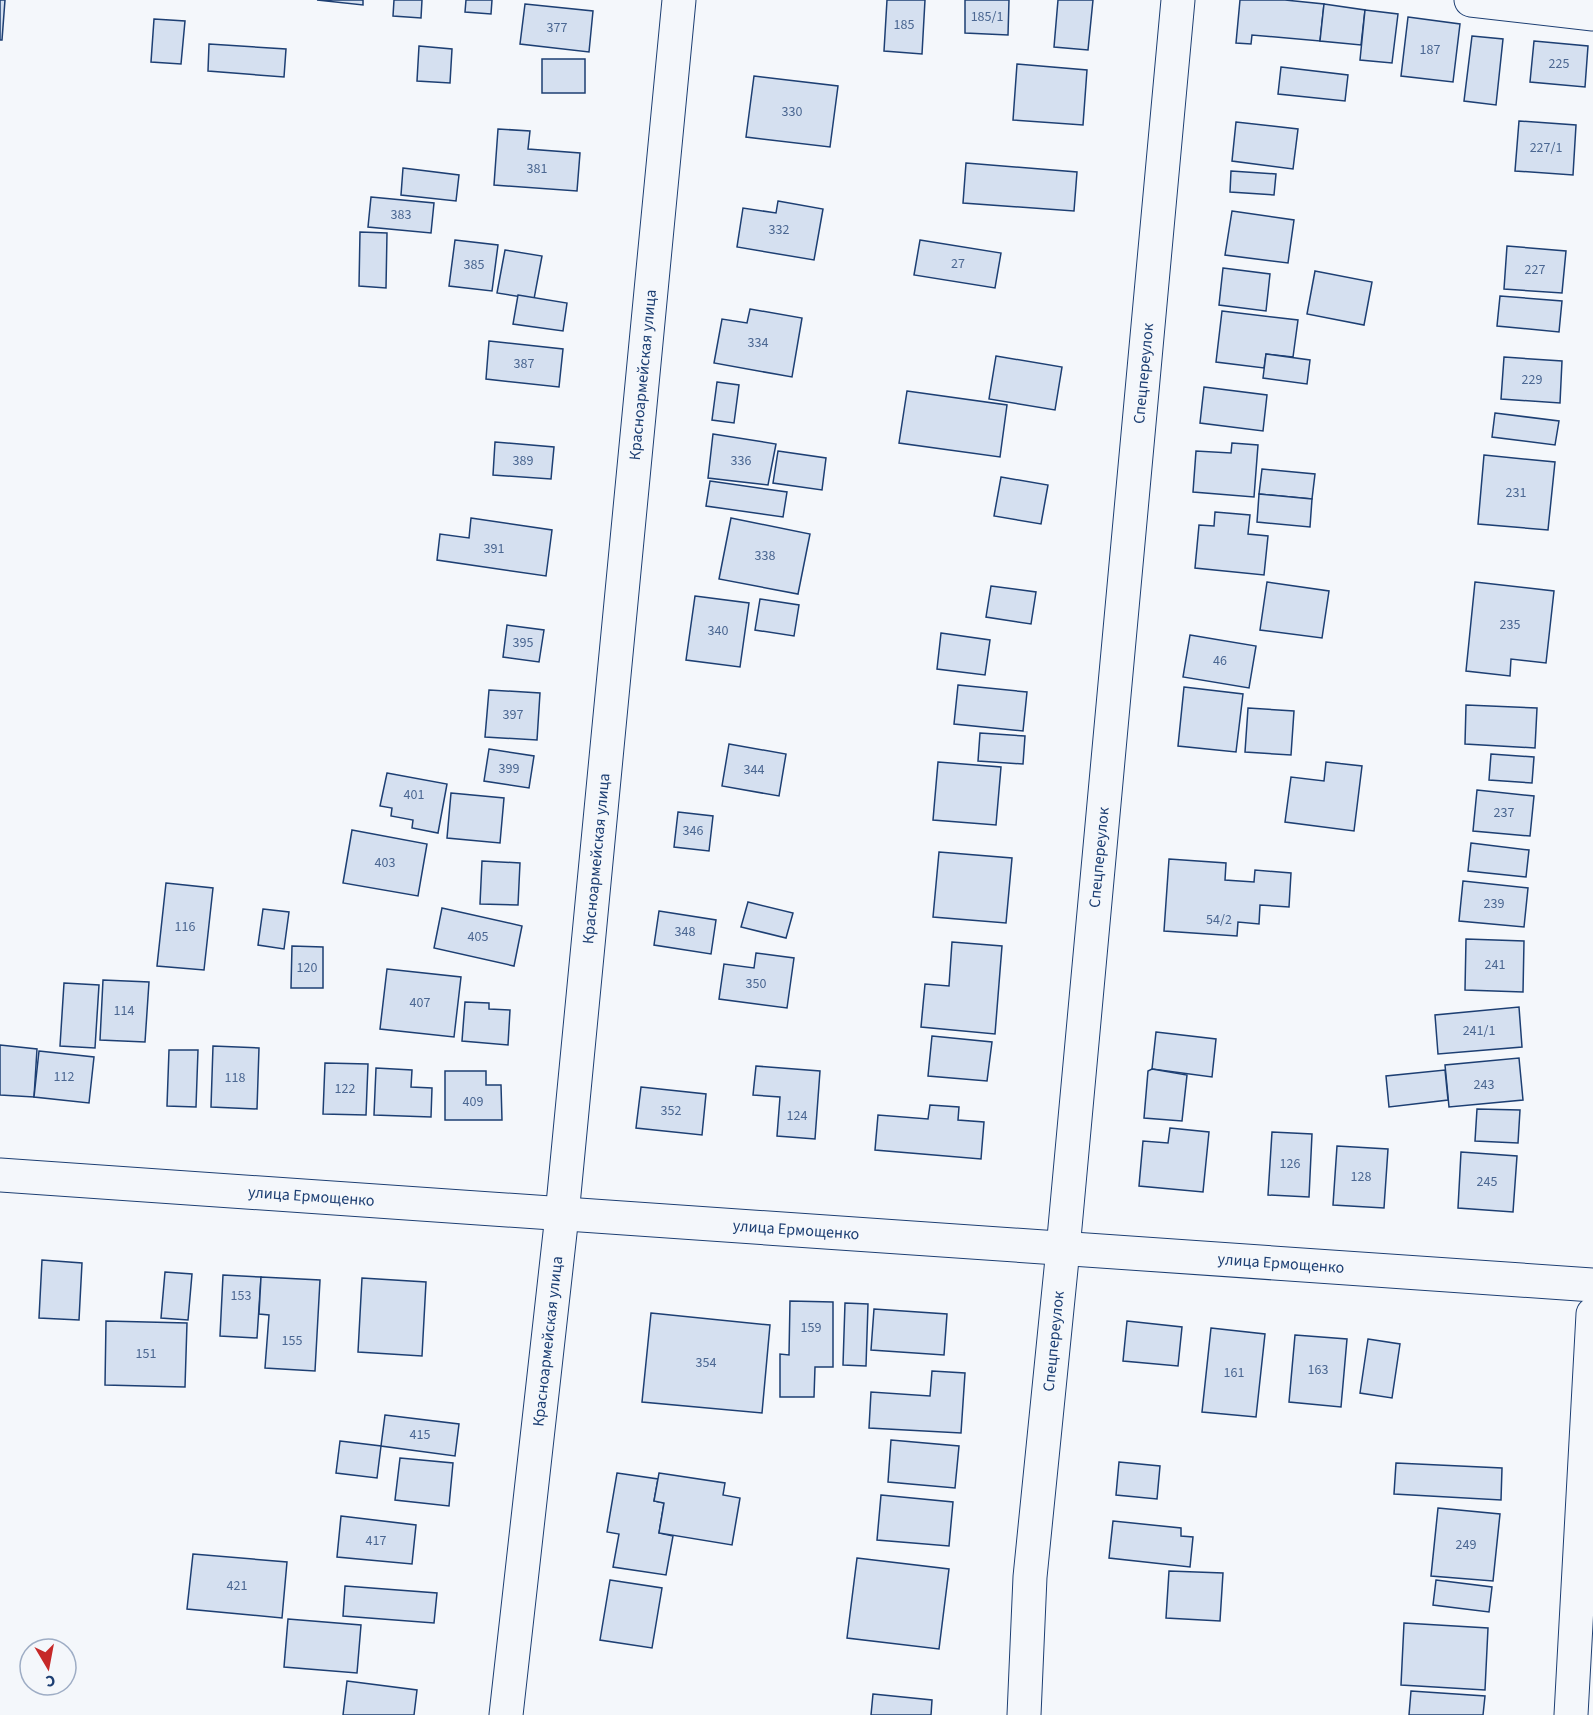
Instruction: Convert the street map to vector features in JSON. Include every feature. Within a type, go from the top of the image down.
[{"type":"main road","name":"Красноармейская улица","points":[[506,1715],[562,1215],[679,0]]},
{"type":"main road","name":"Спецпереулок","points":[[1024,1715],[1030,1577],[1063,1249],[1178,0]]},
{"type":"main road","points":[[1471,0],[1593,14]]},
{"type":"main road","name":"улица Ермощенко","points":[[0,1175],[1593,1285]]},
{"type":"main road","points":[[1571,1715],[1593,1314]]},
{"type":"building","points":[[0,0],[5,0],[2,40],[0,40]]},
{"type":"building","points":[[317,0],[363,0],[363,5]]},
{"type":"building","points":[[394,0],[422,0],[421,18],[393,16]]},
{"type":"building","points":[[466,0],[492,0],[491,14],[465,12]]},
{"type":"building","points":[[887,0],[925,0],[922,54],[884,51]]},
{"type":"building","points":[[965,0],[1009,0],[1008,35],[965,33]]},
{"type":"building","points":[[1058,0],[1093,0],[1088,50],[1054,47]]},
{"type":"building","points":[[1240,0],[1285,0],[1324,4],[1320,41],[1252,35],[1251,44],[1236,43]]},
{"type":"building","points":[[525,4],[593,11],[589,52],[520,44]]},
{"type":"building","points":[[1324,4],[1365,10],[1361,45],[1320,41]]},
{"type":"building","points":[[1365,10],[1398,14],[1392,63],[1360,60]]},
{"type":"building","points":[[1408,17],[1460,24],[1453,82],[1401,76]]},
{"type":"building","points":[[154,19],[185,21],[181,64],[151,62]]},
{"type":"building","points":[[1472,36],[1503,39],[1496,105],[1464,101]]},
{"type":"building","points":[[1534,41],[1588,46],[1585,87],[1530,82]]},
{"type":"building","points":[[209,44],[286,49],[284,77],[208,71]]},
{"type":"building","points":[[419,46],[452,49],[450,83],[417,81]]},
{"type":"building","points":[[542,59],[585,59],[585,93],[542,93]]},
{"type":"building","points":[[1017,64],[1087,70],[1083,125],[1013,120]]},
{"type":"building","points":[[1281,67],[1348,75],[1345,101],[1278,94]]},
{"type":"building","points":[[754,76],[838,86],[830,147],[746,137]]},
{"type":"building","points":[[1519,121],[1576,125],[1573,175],[1515,171]]},
{"type":"building","points":[[1236,122],[1298,129],[1293,169],[1232,161]]},
{"type":"building","points":[[498,129],[530,131],[528,149],[580,153],[577,191],[494,185]]},
{"type":"building","points":[[966,163],[1077,172],[1074,211],[963,203]]},
{"type":"building","points":[[403,168],[459,175],[456,201],[401,195]]},
{"type":"building","points":[[1231,171],[1276,174],[1274,195],[1230,192]]},
{"type":"building","points":[[371,197],[434,203],[431,233],[368,227]]},
{"type":"building","points":[[778,201],[823,209],[814,260],[737,247],[743,208],[776,213]]},
{"type":"building","points":[[1232,211],[1294,220],[1288,263],[1225,255]]},
{"type":"building","points":[[360,232],[387,233],[386,288],[359,286]]},
{"type":"building","points":[[455,240],[498,245],[492,291],[449,286]]},
{"type":"building","points":[[920,240],[1001,253],[995,288],[914,275]]},
{"type":"building","points":[[1507,246],[1566,251],[1562,293],[1504,289]]},
{"type":"building","points":[[505,250],[542,256],[534,299],[497,293]]},
{"type":"building","points":[[1223,268],[1270,274],[1266,311],[1219,305]]},
{"type":"building","points":[[1315,271],[1372,282],[1364,325],[1307,314]]},
{"type":"building","points":[[518,295],[567,303],[563,331],[513,324]]},
{"type":"building","points":[[1500,296],[1562,301],[1559,332],[1497,326]]},
{"type":"building","points":[[750,309],[802,318],[792,377],[714,363],[722,319],[747,323]]},
{"type":"building","points":[[1222,311],[1298,320],[1293,357],[1266,354],[1264,368],[1216,362]]},
{"type":"building","points":[[489,341],[563,349],[559,387],[486,379]]},
{"type":"building","points":[[1266,354],[1310,360],[1307,384],[1263,378]]},
{"type":"building","points":[[996,356],[1062,367],[1055,410],[989,399]]},
{"type":"building","points":[[1504,357],[1562,361],[1560,403],[1501,399]]},
{"type":"building","points":[[717,382],[739,385],[734,423],[712,420]]},
{"type":"building","points":[[1204,387],[1267,395],[1263,431],[1200,423]]},
{"type":"building","points":[[907,391],[1007,405],[1000,457],[899,443]]},
{"type":"building","points":[[1495,413],[1559,421],[1555,445],[1492,437]]},
{"type":"building","points":[[713,434],[776,444],[768,485],[708,478]]},
{"type":"building","points":[[495,442],[554,447],[551,479],[493,475]]},
{"type":"building","points":[[1232,443],[1258,445],[1254,497],[1193,492],[1196,451],[1231,453]]},
{"type":"building","points":[[778,451],[826,458],[822,490],[773,483]]},
{"type":"building","points":[[1484,455],[1555,462],[1548,530],[1478,524]]},
{"type":"building","points":[[1262,469],[1315,474],[1312,499],[1259,494]]},
{"type":"building","points":[[1001,477],[1048,485],[1041,524],[994,516]]},
{"type":"building","points":[[710,481],[787,492],[783,517],[706,506]]},
{"type":"building","points":[[1259,494],[1312,499],[1310,527],[1257,522]]},
{"type":"building","points":[[1215,512],[1250,515],[1248,534],[1268,536],[1264,575],[1195,568],[1199,525],[1214,526]]},
{"type":"building","points":[[471,518],[552,530],[546,576],[437,560],[440,534],[469,538]]},
{"type":"building","points":[[731,518],[810,534],[798,594],[719,579]]},
{"type":"building","points":[[1267,582],[1329,591],[1322,638],[1260,630]]},
{"type":"building","points":[[1475,582],[1554,591],[1546,663],[1511,659],[1510,676],[1466,671]]},
{"type":"building","points":[[991,586],[1036,592],[1031,624],[986,617]]},
{"type":"building","points":[[695,596],[749,603],[740,667],[686,660]]},
{"type":"building","points":[[760,599],[799,605],[794,636],[755,630]]},
{"type":"building","points":[[507,625],[544,630],[539,662],[503,657]]},
{"type":"building","points":[[941,633],[990,640],[985,675],[937,669]]},
{"type":"building","points":[[1190,635],[1256,646],[1249,688],[1183,677]]},
{"type":"building","points":[[958,685],[1027,692],[1023,731],[954,724]]},
{"type":"building","points":[[1184,687],[1243,694],[1236,752],[1178,746]]},
{"type":"building","points":[[489,690],[540,693],[537,740],[485,737]]},
{"type":"building","points":[[1466,705],[1537,708],[1535,748],[1465,744]]},
{"type":"building","points":[[1248,708],[1294,711],[1291,755],[1245,752]]},
{"type":"building","points":[[980,733],[1025,736],[1023,764],[978,761]]},
{"type":"building","points":[[729,744],[786,754],[779,796],[722,786]]},
{"type":"building","points":[[489,749],[534,756],[529,788],[484,781]]},
{"type":"building","points":[[1491,754],[1534,757],[1532,783],[1489,780]]},
{"type":"building","points":[[938,762],[1001,767],[996,825],[933,820]]},
{"type":"building","points":[[1326,762],[1362,766],[1354,831],[1285,822],[1291,777],[1324,781]]},
{"type":"building","points":[[387,773],[447,784],[438,833],[412,828],[413,820],[391,816],[392,808],[380,806]]},
{"type":"building","points":[[1477,790],[1534,796],[1530,836],[1473,831]]},
{"type":"building","points":[[451,793],[504,798],[500,843],[447,838]]},
{"type":"building","points":[[678,812],[713,816],[709,851],[674,847]]},
{"type":"building","points":[[352,830],[427,844],[418,896],[343,883]]},
{"type":"building","points":[[1471,843],[1529,850],[1526,877],[1468,871]]},
{"type":"building","points":[[939,852],[1012,858],[1006,923],[933,917]]},
{"type":"building","points":[[1169,859],[1226,863],[1225,880],[1254,882],[1255,870],[1291,873],[1289,907],[1260,905],[1259,924],[1238,922],[1237,936],[1164,931]]},
{"type":"building","points":[[482,861],[520,863],[518,905],[480,904]]},
{"type":"building","points":[[1463,881],[1528,888],[1524,927],[1459,921]]},
{"type":"building","points":[[166,883],[213,888],[204,970],[157,966]]},
{"type":"building","points":[[748,902],[793,913],[786,938],[741,927]]},
{"type":"building","points":[[442,908],[522,926],[514,966],[434,948]]},
{"type":"building","points":[[263,909],[289,912],[284,949],[258,945]]},
{"type":"building","points":[[659,911],[716,920],[711,954],[654,945]]},
{"type":"building","points":[[1466,939],[1524,941],[1523,992],[1465,990]]},
{"type":"building","points":[[952,942],[1002,946],[995,1034],[921,1027],[925,984],[949,986]]},
{"type":"building","points":[[292,946],[323,947],[323,988],[291,988]]},
{"type":"building","points":[[756,953],[794,958],[787,1008],[719,999],[724,964],[754,968]]},
{"type":"building","points":[[387,969],[461,977],[454,1037],[380,1029]]},
{"type":"building","points":[[103,980],[149,982],[145,1042],[100,1040]]},
{"type":"building","points":[[64,983],[99,985],[95,1048],[60,1046]]},
{"type":"building","points":[[465,1002],[489,1003],[489,1009],[510,1010],[508,1045],[462,1041]]},
{"type":"building","points":[[1519,1007],[1522,1047],[1438,1054],[1435,1015]]},
{"type":"building","points":[[1156,1032],[1216,1039],[1212,1077],[1152,1069]]},
{"type":"building","points":[[932,1036],[992,1042],[987,1081],[928,1076]]},
{"type":"building","points":[[0,1045],[37,1049],[34,1097],[0,1095]]},
{"type":"building","points":[[213,1046],[259,1048],[257,1109],[211,1107]]},
{"type":"building","points":[[169,1050],[198,1050],[196,1107],[167,1106]]},
{"type":"building","points":[[39,1051],[94,1057],[89,1103],[34,1097]]},
{"type":"building","points":[[1519,1058],[1523,1100],[1449,1107],[1445,1065]]},
{"type":"building","points":[[325,1063],[368,1064],[366,1115],[323,1114]]},
{"type":"building","points":[[756,1066],[820,1071],[815,1139],[777,1136],[780,1097],[753,1095]]},
{"type":"building","points":[[376,1068],[412,1070],[411,1087],[432,1088],[431,1117],[374,1115]]},
{"type":"building","points":[[1152,1069],[1187,1075],[1182,1121],[1144,1118],[1148,1071]]},
{"type":"building","points":[[1445,1070],[1448,1100],[1389,1107],[1386,1076]]},
{"type":"building","points":[[445,1071],[486,1071],[486,1085],[501,1085],[502,1120],[445,1120]]},
{"type":"building","points":[[641,1087],[706,1094],[702,1135],[636,1128]]},
{"type":"building","points":[[930,1105],[959,1107],[958,1120],[984,1122],[981,1159],[875,1150],[878,1115],[928,1119]]},
{"type":"building","points":[[1477,1109],[1520,1110],[1518,1143],[1475,1141]]},
{"type":"building","points":[[1170,1128],[1209,1132],[1203,1192],[1139,1186],[1143,1141],[1168,1143]]},
{"type":"building","points":[[1272,1132],[1312,1134],[1309,1197],[1268,1195]]},
{"type":"building","points":[[1337,1146],[1388,1149],[1384,1208],[1333,1205]]},
{"type":"building","points":[[1461,1152],[1517,1156],[1513,1212],[1458,1208]]},
{"type":"building","points":[[42,1260],[82,1263],[79,1320],[39,1318]]},
{"type":"building","points":[[165,1272],[192,1274],[188,1320],[161,1318]]},
{"type":"building","points":[[223,1275],[261,1277],[257,1338],[220,1336]]},
{"type":"building","points":[[261,1277],[320,1280],[315,1371],[265,1368],[269,1315],[259,1314]]},
{"type":"building","points":[[362,1278],[426,1282],[422,1356],[358,1352]]},
{"type":"building","points":[[790,1301],[833,1302],[833,1367],[815,1367],[814,1397],[780,1397],[780,1354],[789,1355]]},
{"type":"building","points":[[845,1303],[868,1304],[866,1366],[843,1365]]},
{"type":"building","points":[[874,1309],[947,1314],[944,1355],[871,1350]]},
{"type":"building","points":[[651,1313],[770,1325],[762,1413],[642,1402]]},
{"type":"building","points":[[106,1321],[187,1323],[185,1387],[105,1385]]},
{"type":"building","points":[[1127,1321],[1182,1327],[1178,1366],[1123,1361]]},
{"type":"building","points":[[1211,1328],[1265,1334],[1256,1417],[1202,1412]]},
{"type":"building","points":[[1295,1335],[1347,1339],[1341,1407],[1289,1402]]},
{"type":"building","points":[[1368,1339],[1400,1344],[1392,1398],[1360,1393]]},
{"type":"building","points":[[932,1371],[965,1373],[961,1433],[869,1428],[871,1392],[930,1396]]},
{"type":"building","points":[[385,1415],[459,1424],[455,1456],[381,1446]]},
{"type":"building","points":[[891,1440],[959,1446],[955,1488],[888,1482]]},
{"type":"building","points":[[340,1441],[381,1446],[377,1478],[336,1473]]},
{"type":"building","points":[[400,1458],[453,1463],[449,1506],[395,1500]]},
{"type":"building","points":[[1119,1462],[1160,1466],[1157,1499],[1116,1495]]},
{"type":"building","points":[[1396,1463],[1502,1468],[1501,1500],[1394,1494]]},
{"type":"building","points":[[617,1473],[658,1479],[654,1501],[664,1503],[659,1533],[673,1536],[666,1575],[613,1567],[619,1534],[607,1532]]},
{"type":"building","points":[[659,1473],[725,1483],[723,1495],[740,1498],[732,1545],[659,1533],[664,1503],[654,1501]]},
{"type":"building","points":[[881,1495],[953,1502],[949,1546],[877,1540]]},
{"type":"building","points":[[1438,1508],[1500,1514],[1493,1581],[1431,1576]]},
{"type":"building","points":[[341,1516],[416,1525],[412,1564],[337,1557]]},
{"type":"building","points":[[1113,1521],[1181,1528],[1181,1536],[1193,1537],[1190,1567],[1109,1558]]},
{"type":"building","points":[[193,1554],[287,1562],[282,1618],[187,1609]]},
{"type":"building","points":[[857,1558],[949,1569],[939,1649],[847,1638]]},
{"type":"building","points":[[1169,1571],[1223,1573],[1220,1621],[1166,1618]]},
{"type":"building","points":[[610,1580],[662,1588],[652,1648],[600,1640]]},
{"type":"building","points":[[1436,1580],[1492,1587],[1489,1612],[1433,1605]]},
{"type":"building","points":[[345,1586],[437,1593],[434,1623],[343,1616]]},
{"type":"building","points":[[288,1619],[361,1625],[357,1673],[284,1667]]},
{"type":"building","points":[[1404,1623],[1488,1628],[1485,1690],[1401,1685]]},
{"type":"building","points":[[347,1681],[417,1690],[414,1715],[343,1715]]},
{"type":"building","points":[[1411,1691],[1485,1696],[1483,1715],[1409,1715]]},
{"type":"building","points":[[873,1694],[932,1700],[931,1715],[871,1715]]}]
